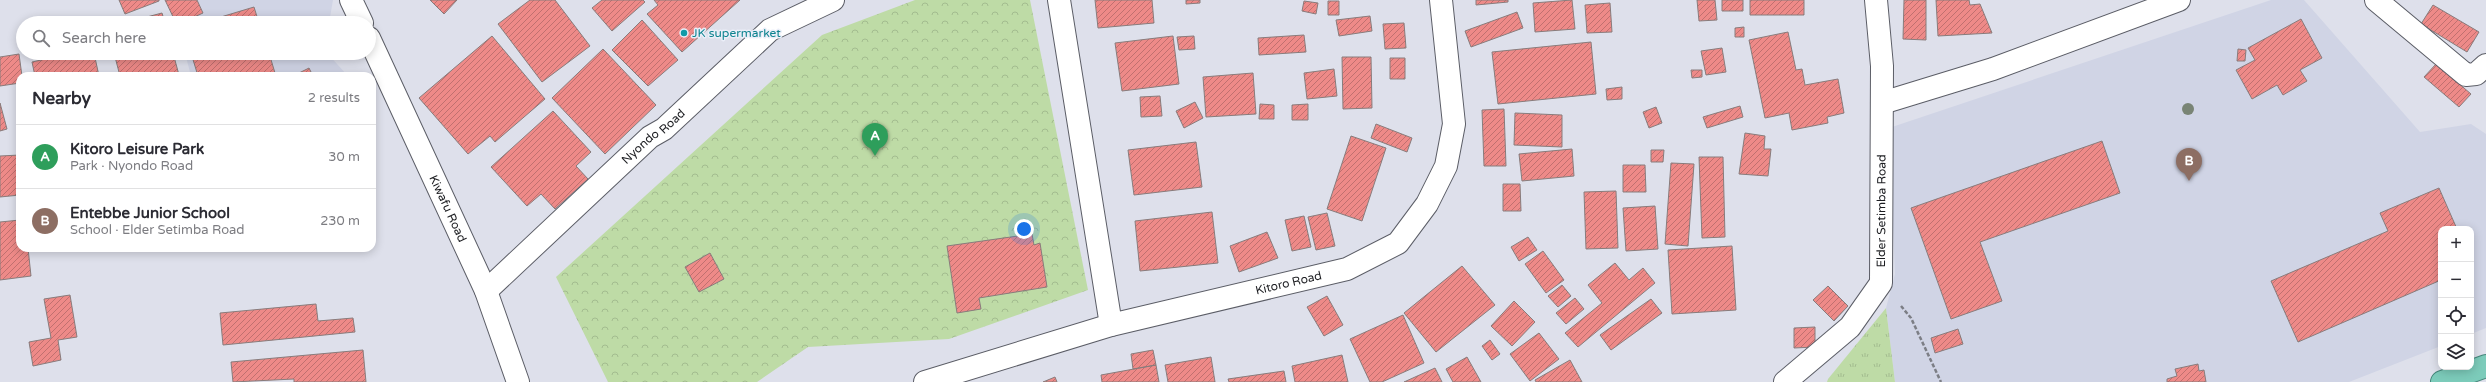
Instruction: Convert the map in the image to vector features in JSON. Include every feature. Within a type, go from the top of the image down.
[{"type":"highway","points":[[2442,382],[2486,366]]},
{"type":"street","points":[[351,0],[359,16]]},
{"type":"street","name":"Nyondo Road","points":[[486,291],[650,137],[664,129],[770,30],[833,0]]},
{"type":"street","points":[[1059,0],[1111,325]]},
{"type":"street","name":"Kitoro Road","points":[[925,382],[1111,325],[1347,269],[1398,243],[1427,204],[1446,166],[1454,124],[1441,0]]},
{"type":"street","name":"Elder Setimba Road","points":[[1784,382],[1850,327],[1881,283],[1882,66],[1876,0]]},
{"type":"street","points":[[1882,103],[1993,69],[2179,0]]},
{"type":"street","points":[[2376,0],[2466,76],[2476,74],[2486,65]]},
{"type":"street","name":"Kiwafu Road","points":[[376,53],[486,291],[518,382]]},
{"type":"path","points":[[1881,283],[1911,318],[1941,382]]},
{"type":"shaded area","points":[[169,0],[333,0],[330,16],[174,16]]},
{"type":"shaded area","points":[[2271,0],[2304,0],[2420,132],[2471,124],[2486,134],[2486,328],[2474,333],[2474,226],[2438,226],[2438,347],[2349,382],[1895,382],[1886,308],[1895,274],[1889,128]]},
{"type":"shaded area","points":[[187,60],[333,60],[344,72],[190,72]]},
{"type":"green space","points":[[915,0],[1030,0],[1088,290],[949,339],[808,347],[757,382],[608,382],[556,277],[822,35]]},
{"type":"green space","points":[[1886,308],[1895,382],[1827,382],[1828,379]]},
{"type":"building","points":[[119,0],[159,0],[159,1],[125,14]]},
{"type":"building","points":[[165,0],[197,0],[203,13],[196,16],[173,16]]},
{"type":"building","points":[[430,0],[457,0],[444,14]]},
{"type":"building","points":[[530,0],[555,0],[590,46],[542,82],[498,24]]},
{"type":"building","points":[[602,0],[643,0],[645,2],[612,31],[592,8]]},
{"type":"building","name":"JK supermarket","points":[[654,0],[740,0],[682,52],[647,14],[658,5]]},
{"type":"building","points":[[1095,0],[1152,0],[1154,23],[1098,28]]},
{"type":"building","points":[[1186,0],[1200,0],[1200,3],[1186,4]]},
{"type":"building","points":[[1476,0],[1508,0],[1508,2],[1476,5]]},
{"type":"building","points":[[1572,0],[1575,29],[1535,32],[1533,3]]},
{"type":"building","points":[[1697,0],[1715,0],[1717,20],[1699,21]]},
{"type":"building","points":[[1722,0],[1743,0],[1743,11],[1722,11]]},
{"type":"building","points":[[1750,0],[1804,0],[1804,15],[1750,15]]},
{"type":"building","points":[[1904,0],[1926,0],[1926,40],[1903,39]]},
{"type":"building","points":[[1936,0],[1969,0],[1970,5],[1980,4],[1992,33],[1938,36]]},
{"type":"building","points":[[1304,1],[1318,3],[1316,14],[1302,11]]},
{"type":"building","points":[[1328,1],[1339,1],[1339,15],[1328,15]]},
{"type":"building","points":[[1610,3],[1612,32],[1587,33],[1585,5]]},
{"type":"building","points":[[2433,5],[2479,32],[2467,52],[2421,24]]},
{"type":"building","points":[[254,7],[257,16],[224,16]]},
{"type":"building","points":[[1517,12],[1523,28],[1471,47],[1465,31]]},
{"type":"building","points":[[162,13],[163,16],[151,16]]},
{"type":"building","points":[[1370,16],[1372,31],[1339,36],[1336,20]]},
{"type":"building","points":[[2301,19],[2322,58],[2300,70],[2307,81],[2283,95],[2277,85],[2252,99],[2236,70],[2255,60],[2248,48]]},
{"type":"building","points":[[642,20],[678,60],[648,86],[612,50]]},
{"type":"building","points":[[1404,23],[1406,48],[1385,49],[1383,24]]},
{"type":"building","points":[[1744,27],[1744,37],[1735,37],[1735,28]]},
{"type":"building","points":[[1788,32],[1796,70],[1802,69],[1805,85],[1838,79],[1844,113],[1827,117],[1828,123],[1792,130],[1789,113],[1765,118],[1749,40]]},
{"type":"building","points":[[1304,35],[1306,52],[1259,55],[1258,38]]},
{"type":"building","points":[[492,36],[545,99],[495,142],[490,136],[468,154],[419,98]]},
{"type":"building","points":[[1173,36],[1179,84],[1122,91],[1115,43]]},
{"type":"building","points":[[1194,36],[1195,49],[1179,50],[1177,37]]},
{"type":"building","points":[[1591,42],[1596,94],[1498,104],[1492,52]]},
{"type":"building","points":[[1722,48],[1726,72],[1706,75],[1701,51]]},
{"type":"building","points":[[603,49],[656,105],[605,154],[552,98]]},
{"type":"building","points":[[2238,49],[2246,50],[2245,61],[2237,61]]},
{"type":"building","points":[[16,54],[16,60],[20,60],[21,72],[16,72],[16,84],[0,86],[0,57]]},
{"type":"building","points":[[1342,57],[1371,57],[1372,108],[1343,109]]},
{"type":"building","points":[[1390,58],[1405,58],[1405,79],[1390,79]]},
{"type":"building","points":[[41,60],[96,60],[98,72],[34,72],[32,62]]},
{"type":"building","points":[[116,60],[175,60],[178,72],[119,72]]},
{"type":"building","points":[[193,60],[271,60],[275,72],[197,72]]},
{"type":"building","points":[[2436,64],[2471,94],[2459,107],[2424,77]]},
{"type":"building","points":[[309,68],[311,72],[301,72]]},
{"type":"building","points":[[1334,69],[1337,96],[1307,99],[1304,73]]},
{"type":"building","points":[[1691,70],[1702,70],[1702,77],[1692,78]]},
{"type":"building","points":[[1253,73],[1256,114],[1206,117],[1203,77]]},
{"type":"building","points":[[1622,87],[1622,99],[1607,100],[1606,89]]},
{"type":"building","points":[[1160,96],[1162,116],[1141,117],[1140,97]]},
{"type":"building","points":[[1195,102],[1203,118],[1184,128],[1176,111]]},
{"type":"building","points":[[0,103],[7,129],[0,131]]},
{"type":"building","points":[[1260,104],[1274,105],[1274,119],[1259,119]]},
{"type":"building","points":[[1308,104],[1308,120],[1292,120],[1292,105]]},
{"type":"building","points":[[1740,106],[1743,117],[1707,128],[1703,117]]},
{"type":"building","points":[[1656,107],[1662,123],[1649,128],[1643,112]]},
{"type":"building","points":[[1504,109],[1506,166],[1484,166],[1482,110]]},
{"type":"building","points":[[553,111],[591,152],[576,166],[588,179],[555,209],[541,194],[527,206],[491,167]]},
{"type":"building","points":[[1515,113],[1562,115],[1562,147],[1514,145]]},
{"type":"building","points":[[1376,124],[1412,138],[1407,152],[1371,138]]},
{"type":"building","points":[[1745,133],[1765,136],[1764,149],[1771,149],[1768,176],[1739,174]]},
{"type":"building","points":[[1351,136],[1386,148],[1362,221],[1327,209]]},
{"type":"building","points":[[2102,141],[2120,193],[1980,242],[2002,301],[1951,319],[1911,208]]},
{"type":"building","points":[[1196,142],[1202,187],[1134,195],[1128,150]]},
{"type":"building","points":[[1572,149],[1574,176],[1522,181],[1519,154]]},
{"type":"building","points":[[1651,150],[1664,150],[1663,162],[1651,162]]},
{"type":"building","points":[[16,155],[16,195],[0,197],[0,156]]},
{"type":"building","points":[[1699,157],[1723,157],[1725,237],[1702,238]]},
{"type":"building","points":[[1671,163],[1694,164],[1688,246],[1665,244]]},
{"type":"building","points":[[1623,165],[1645,165],[1646,192],[1623,192]]},
{"type":"building","points":[[1503,184],[1520,184],[1521,211],[1503,211]]},
{"type":"building","points":[[2439,188],[2456,226],[2438,226],[2438,281],[2298,342],[2271,281],[2388,231],[2380,213]]},
{"type":"building","points":[[1616,191],[1618,248],[1586,249],[1584,192]]},
{"type":"building","points":[[1655,206],[1658,249],[1626,251],[1623,208]]},
{"type":"building","points":[[1212,212],[1218,263],[1140,271],[1135,221]]},
{"type":"building","points":[[1327,213],[1335,246],[1316,250],[1308,217]]},
{"type":"building","points":[[1304,216],[1311,247],[1292,251],[1285,220]]},
{"type":"building","points":[[16,220],[16,252],[28,252],[31,276],[0,280],[0,222]]},
{"type":"building","points":[[1267,232],[1278,258],[1239,272],[1230,246]]},
{"type":"building","points":[[1032,234],[1034,245],[1040,243],[1047,287],[979,298],[981,309],[957,313],[947,246]]},
{"type":"building","points":[[1528,237],[1537,250],[1519,261],[1511,247]]},
{"type":"building","points":[[1732,246],[1736,310],[1672,314],[1668,250]]},
{"type":"building","points":[[1543,251],[1564,280],[1546,293],[1525,264]]},
{"type":"building","points":[[710,253],[724,279],[699,292],[685,267]]},
{"type":"building","points":[[1615,263],[1629,280],[1643,268],[1655,283],[1578,347],[1565,333],[1602,303],[1588,285]]},
{"type":"building","points":[[1462,266],[1495,305],[1436,352],[1404,313]]},
{"type":"building","points":[[1562,285],[1571,296],[1558,307],[1548,296]]},
{"type":"building","points":[[1828,286],[1848,306],[1834,321],[1813,300]]},
{"type":"building","points":[[70,295],[77,337],[58,340],[61,360],[33,366],[29,342],[51,338],[44,299]]},
{"type":"building","points":[[1327,296],[1343,325],[1324,336],[1307,307]]},
{"type":"building","points":[[1575,298],[1584,309],[1566,324],[1556,313]]},
{"type":"building","points":[[1651,299],[1662,313],[1611,350],[1600,335]]},
{"type":"building","points":[[1514,301],[1535,322],[1512,346],[1491,326]]},
{"type":"building","points":[[316,304],[318,321],[353,318],[355,332],[223,345],[220,313]]},
{"type":"building","points":[[1403,315],[1424,363],[1382,382],[1370,382],[1350,339]]},
{"type":"building","points":[[1815,327],[1815,347],[1794,348],[1794,328]]},
{"type":"building","points":[[1958,329],[1963,344],[1935,353],[1931,338]]},
{"type":"building","points":[[1539,333],[1559,359],[1530,381],[1510,354]]},
{"type":"building","points":[[1490,340],[1500,354],[1492,360],[1482,346]]},
{"type":"building","points":[[363,350],[366,382],[294,382],[294,379],[233,382],[231,362]]},
{"type":"building","points":[[1153,350],[1156,365],[1133,369],[1131,354]]},
{"type":"building","points":[[1342,355],[1348,382],[1295,382],[1292,366]]},
{"type":"building","points":[[1211,357],[1215,382],[1168,382],[1165,365]]},
{"type":"building","points":[[1467,357],[1481,382],[1453,382],[1446,369]]},
{"type":"building","points":[[1570,360],[1582,382],[1536,382],[1535,380]]},
{"type":"building","points":[[2198,364],[2199,371],[2204,370],[2206,382],[2167,382],[2167,379],[2177,376],[2175,369]]},
{"type":"building","points":[[1156,365],[1159,382],[1102,382],[1101,375]]},
{"type":"building","points":[[1435,368],[1442,382],[1404,382]]},
{"type":"building","points":[[1284,371],[1286,382],[1229,382],[1228,379]]},
{"type":"building","points":[[1055,377],[1057,382],[1043,382]]},
{"type":"place","name":"JK supermarket","points":[[684,33]]},
{"type":"place","name":"Kitoro Leisure Park","points":[[875,156]]},
{"type":"place","name":"Entebbe Junior School","points":[[2189,181]]}]
